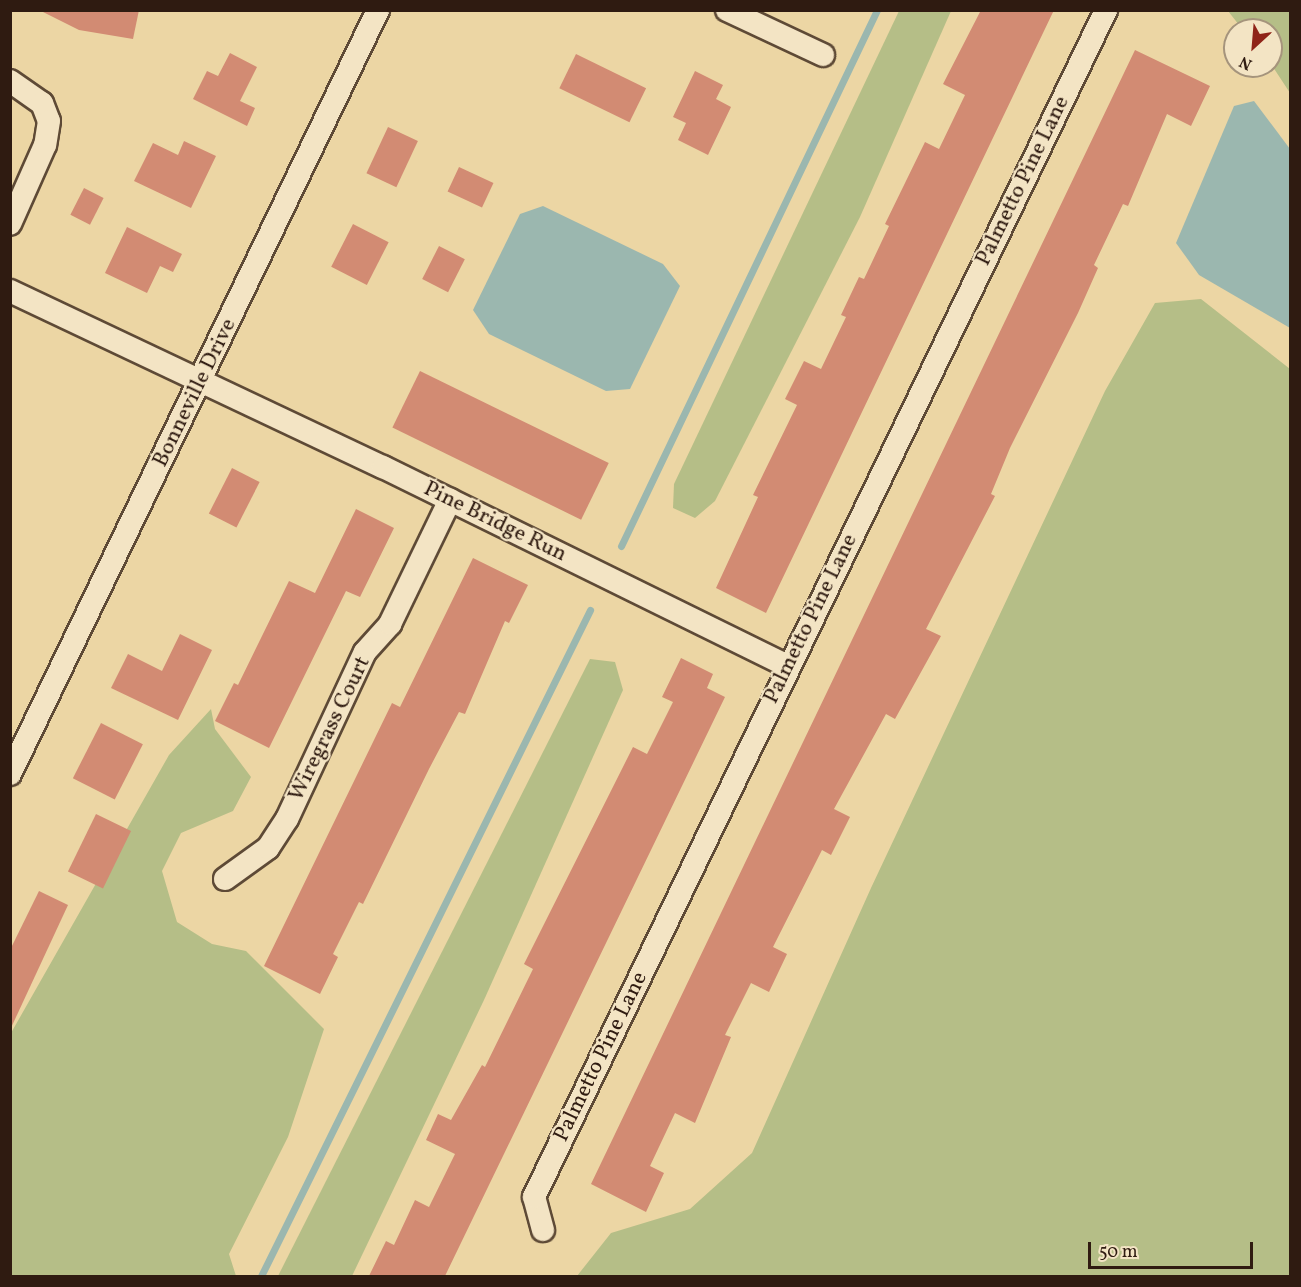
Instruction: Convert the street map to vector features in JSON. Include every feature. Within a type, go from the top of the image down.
[{"type":"street","name":"Bonneville Drive","points":[[10,774],[378,10]]},
{"type":"street","points":[[727,10],[823,55]]},
{"type":"street","name":"Palmetto Pine Lane","points":[[543,1230],[534,1197],[1106,10]]},
{"type":"street","points":[[10,81],[42,103],[49,121],[45,145],[10,224]]},
{"type":"street","name":"Pine Bridge Run","points":[[10,291],[450,500],[788,666]]},
{"type":"street","name":"Wiregrass Court","points":[[225,879],[268,848],[287,819],[365,652],[390,624],[450,500]]},
{"type":"green space","points":[[899,11],[951,11],[860,217],[715,501],[695,518],[673,508],[674,484]]},
{"type":"green space","points":[[1228,11],[1290,11],[1290,93],[1280,78],[1283,78],[1283,18],[1234,18]]},
{"type":"green space","points":[[1201,299],[1290,369],[1290,1276],[577,1276],[611,1233],[690,1209],[752,1153],[871,888],[1105,391],[1155,303]]},
{"type":"green space","points":[[590,659],[615,662],[623,690],[484,1000],[352,1276],[278,1276]]},
{"type":"green space","points":[[211,709],[215,729],[251,777],[233,811],[181,833],[162,871],[177,922],[212,944],[246,951],[324,1029],[288,1137],[229,1254],[236,1276],[11,1276],[11,1033],[169,755]]},
{"type":"water","points":[[1254,101],[1290,149],[1290,328],[1199,275],[1176,243],[1234,106]]},
{"type":"water","points":[[543,206],[663,264],[680,286],[630,389],[606,391],[489,334],[473,310],[520,214]]},
{"type":"building","points":[[39,10],[139,10],[133,39],[79,30]]},
{"type":"building","points":[[981,10],[1054,10],[766,613],[716,588],[758,497],[753,495],[797,405],[785,399],[804,361],[821,369],[846,317],[841,315],[859,277],[864,279],[889,226],[885,224],[925,142],[939,149],[965,95],[943,84]]},
{"type":"building","points":[[1135,50],[1210,86],[1191,126],[1167,114],[1128,206],[1123,204],[1094,265],[1098,268],[1078,313],[1010,448],[991,494],[995,496],[926,629],[941,636],[895,719],[886,714],[834,809],[850,817],[831,855],[822,850],[773,947],[787,954],[769,992],[751,983],[725,1035],[731,1037],[695,1123],[675,1113],[650,1166],[664,1173],[646,1212],[591,1184]]},
{"type":"building","points":[[230,53],[257,67],[240,101],[255,108],[247,126],[193,99],[207,71],[218,76]]},
{"type":"building","points":[[576,54],[646,88],[629,122],[559,88]]},
{"type":"building","points":[[695,71],[723,85],[716,99],[731,107],[708,155],[678,140],[686,123],[673,117]]},
{"type":"building","points":[[388,127],[418,141],[396,187],[366,173]]},
{"type":"building","points":[[184,141],[216,156],[191,208],[134,181],[153,143],[178,155]]},
{"type":"building","points":[[459,167],[493,183],[482,208],[448,191]]},
{"type":"building","points":[[84,188],[104,198],[90,225],[70,215]]},
{"type":"building","points":[[353,224],[389,242],[367,285],[331,267]]},
{"type":"building","points":[[127,227],[182,254],[173,272],[160,266],[147,293],[105,273]]},
{"type":"building","points":[[439,246],[465,259],[448,292],[422,279]]},
{"type":"building","points":[[420,371],[609,463],[581,520],[392,428]]},
{"type":"building","points":[[232,468],[260,482],[236,528],[209,513]]},
{"type":"building","points":[[356,509],[394,528],[360,597],[346,591],[269,748],[215,721],[234,683],[238,685],[289,581],[315,593]]},
{"type":"building","points":[[473,558],[528,585],[509,623],[505,621],[465,714],[459,712],[363,904],[359,902],[333,954],[338,957],[320,994],[264,966],[392,703],[400,707]]},
{"type":"building","points":[[180,634],[212,650],[178,720],[111,688],[128,654],[162,671]]},
{"type":"building","points":[[681,658],[713,674],[707,688],[725,697],[445,1276],[369,1276],[386,1241],[394,1245],[415,1200],[429,1207],[455,1154],[426,1140],[438,1114],[451,1120],[482,1065],[485,1067],[533,969],[524,964],[633,747],[647,754],[673,702],[662,697]]},
{"type":"building","points":[[101,723],[143,744],[115,800],[73,778]]},
{"type":"building","points":[[96,814],[131,831],[103,889],[68,872]]},
{"type":"building","points":[[39,891],[68,905],[10,1030],[10,950]]},
{"type":"waterway","points":[[621,546],[877,10]]},
{"type":"waterway","points":[[261,1276],[590,610]]}]
